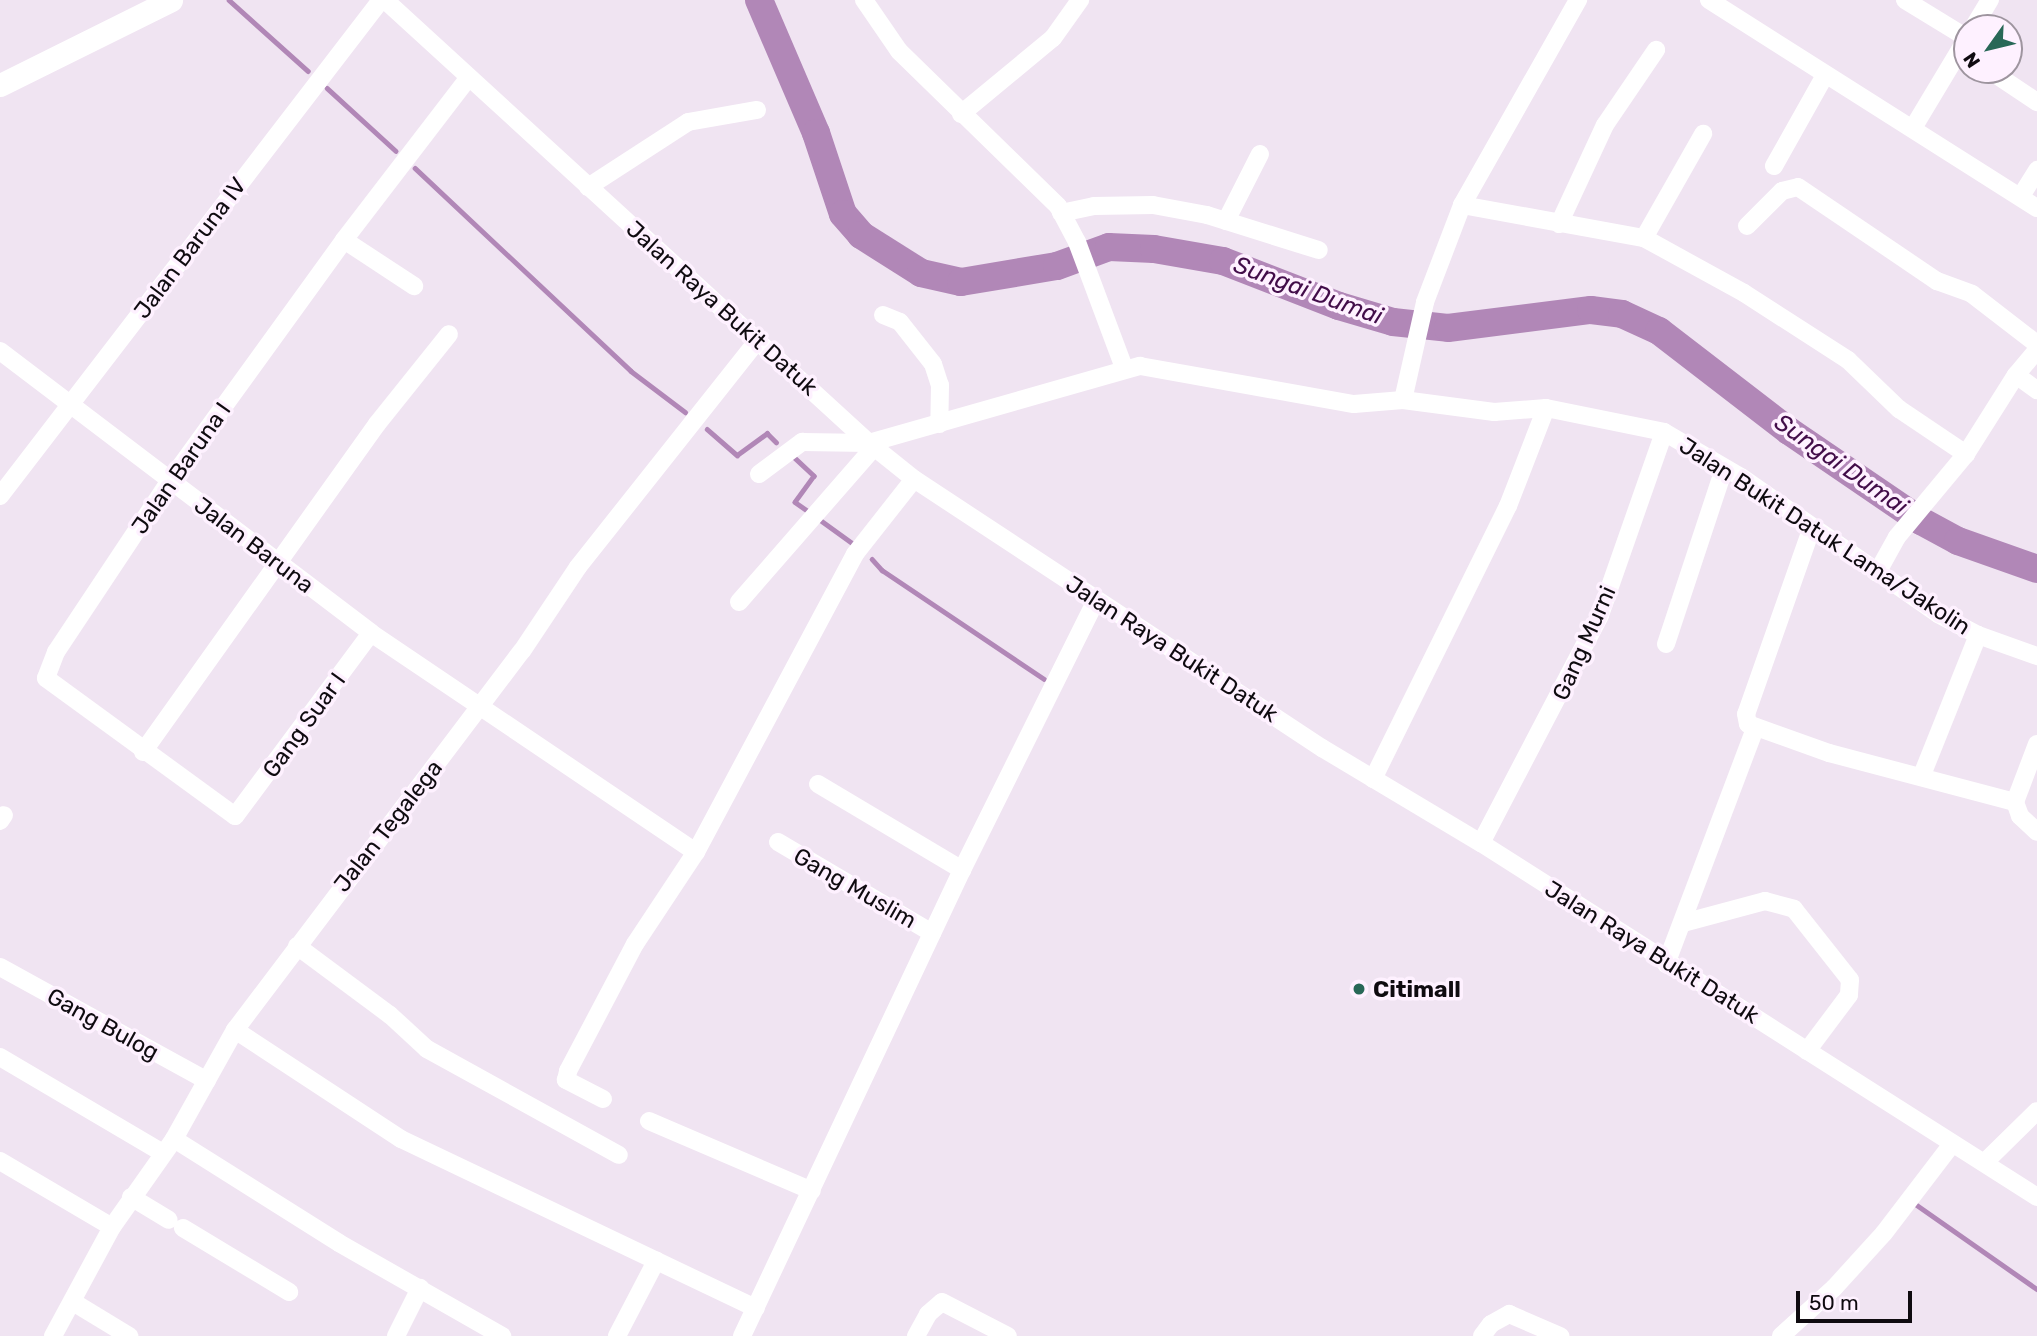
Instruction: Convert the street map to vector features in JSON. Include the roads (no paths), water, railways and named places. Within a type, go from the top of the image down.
[{"type":"main road","points":[[0,85],[172,0]]},
{"type":"street","name":"Jalan Raya Bukit Datuk","points":[[383,0],[872,445],[914,479],[1373,779],[1480,843],[1666,964],[2037,1197]]},
{"type":"street","name":"Jalan Baruna IV","points":[[0,496],[383,0]]},
{"type":"street","points":[[864,0],[899,51],[961,114],[1044,189],[1062,213],[1077,242],[1124,368]]},
{"type":"street","points":[[961,114],[1053,38],[1080,0]]},
{"type":"street","points":[[1403,400],[1424,303],[1462,205],[1577,0]]},
{"type":"street","points":[[1709,0],[2037,208]]},
{"type":"street","points":[[1905,0],[1953,37]]},
{"type":"street","points":[[1559,224],[1605,125],[1656,51]]},
{"type":"street","points":[[1913,128],[1953,65]]},
{"type":"street","points":[[1774,166],[1825,75]]},
{"type":"street","name":"Jalan Baruna I","points":[[236,816],[50,684],[46,673],[169,482],[344,240],[469,77]]},
{"type":"street","points":[[2010,84],[2037,102]]},
{"type":"street","points":[[588,187],[688,122],[757,110]]},
{"type":"street","points":[[1644,238],[1703,134]]},
{"type":"street","points":[[1226,221],[1259,154]]},
{"type":"street","points":[[2021,196],[2037,170]]},
{"type":"street","points":[[1747,226],[1783,191],[1798,187],[1937,281],[1972,294],[2037,344]]},
{"type":"street","points":[[1062,213],[1094,206],[1153,205],[1226,221],[1319,250]]},
{"type":"street","points":[[1462,205],[1644,238],[1744,293],[1847,360],[1869,375],[1899,409],[1966,454]]},
{"type":"street","points":[[344,240],[414,286]]},
{"type":"street","points":[[883,315],[900,322],[933,364],[940,385],[939,424]]},
{"type":"street","points":[[143,752],[377,424],[449,334]]},
{"type":"street","name":"Jalan Tegalega","points":[[52,1336],[112,1227],[169,1146],[235,1030],[480,707],[578,567],[758,340]]},
{"type":"street","points":[[1877,573],[1897,537],[1966,454],[2016,374],[2037,350]]},
{"type":"street","name":"Jalan Baruna","points":[[0,351],[371,633],[696,852]]},
{"type":"street","name":"Jalan Bukit Datuk Lama/Jakolin","points":[[759,474],[786,450],[802,442],[872,445],[1124,368],[1154,366],[1354,404],[1403,400],[1494,412],[1546,408],[1664,432],[1724,468],[1877,573],[1978,635],[2037,656]]},
{"type":"street","points":[[2016,374],[2037,390]]},
{"type":"street","points":[[1373,779],[1508,506],[1546,408]]},
{"type":"street","name":"Gang Murni","points":[[1480,843],[1600,615],[1664,432]]},
{"type":"street","points":[[739,602],[872,445]]},
{"type":"street","points":[[1666,643],[1724,468]]},
{"type":"street","points":[[603,1099],[566,1080],[566,1074],[623,965],[696,852],[855,554],[914,479]]},
{"type":"street","points":[[1812,527],[1746,714],[1755,729],[2015,802]]},
{"type":"street","points":[[742,1336],[962,870],[1096,600]]},
{"type":"street","name":"Gang Suar I","points":[[236,816],[371,633]]},
{"type":"street","points":[[1923,775],[1978,635]]},
{"type":"street","points":[[1666,964],[1755,729]]},
{"type":"street","points":[[2037,744],[2015,802],[2020,816],[2037,832]]},
{"type":"street","points":[[818,784],[962,870]]},
{"type":"street","name":"Gang Muslim","points":[[778,842],[932,933]]},
{"type":"street","points":[[1683,923],[1765,901],[1794,909],[1850,980],[1849,995],[1807,1051]]},
{"type":"street","points":[[298,946],[390,1015],[426,1049],[619,1155]]},
{"type":"street","name":"Gang Bulog","points":[[0,967],[207,1081]]},
{"type":"street","points":[[235,1030],[401,1139],[756,1308]]},
{"type":"street","points":[[0,1057],[169,1146],[502,1336]]},
{"type":"street","points":[[1983,1163],[2037,1111]]},
{"type":"street","points":[[649,1121],[812,1191]]},
{"type":"street","points":[[1781,1336],[1834,1288],[1884,1233],[1952,1144]]},
{"type":"street","points":[[0,1161],[112,1227]]},
{"type":"street","points":[[131,1198],[289,1292]]},
{"type":"street","points":[[617,1336],[656,1261]]},
{"type":"street","points":[[396,1336],[420,1288]]},
{"type":"street","points":[[73,1302],[129,1336]]},
{"type":"street","points":[[916,1336],[928,1314],[942,1303],[1008,1336]]},
{"type":"street","points":[[1482,1336],[1491,1324],[1509,1314],[1560,1336]]},
{"type":"waterway","points":[[229,0],[308,71]]},
{"type":"waterway","name":"Sungai Dumai","points":[[759,0],[816,133],[843,214],[861,235],[921,273],[961,282],[1057,266],[1109,247],[1154,249],[1223,261],[1339,306],[1393,322],[1448,328],[1591,310],[1622,314],[1659,331],[1789,431],[1921,521],[1958,541],[2037,569]]},
{"type":"waterway","points":[[327,88],[396,151]]},
{"type":"waterway","points":[[415,168],[631,371],[685,412]]},
{"type":"waterway","points":[[707,429],[737,455],[767,433],[776,442]]},
{"type":"waterway","points":[[795,458],[814,476],[795,502],[812,514]]},
{"type":"waterway","points":[[819,519],[852,543]]},
{"type":"waterway","points":[[872,559],[882,570],[1044,679]]},
{"type":"waterway","points":[[1914,1203],[2037,1289]]},
{"type":"place","name":"Citimall","points":[[1359,989]]}]
